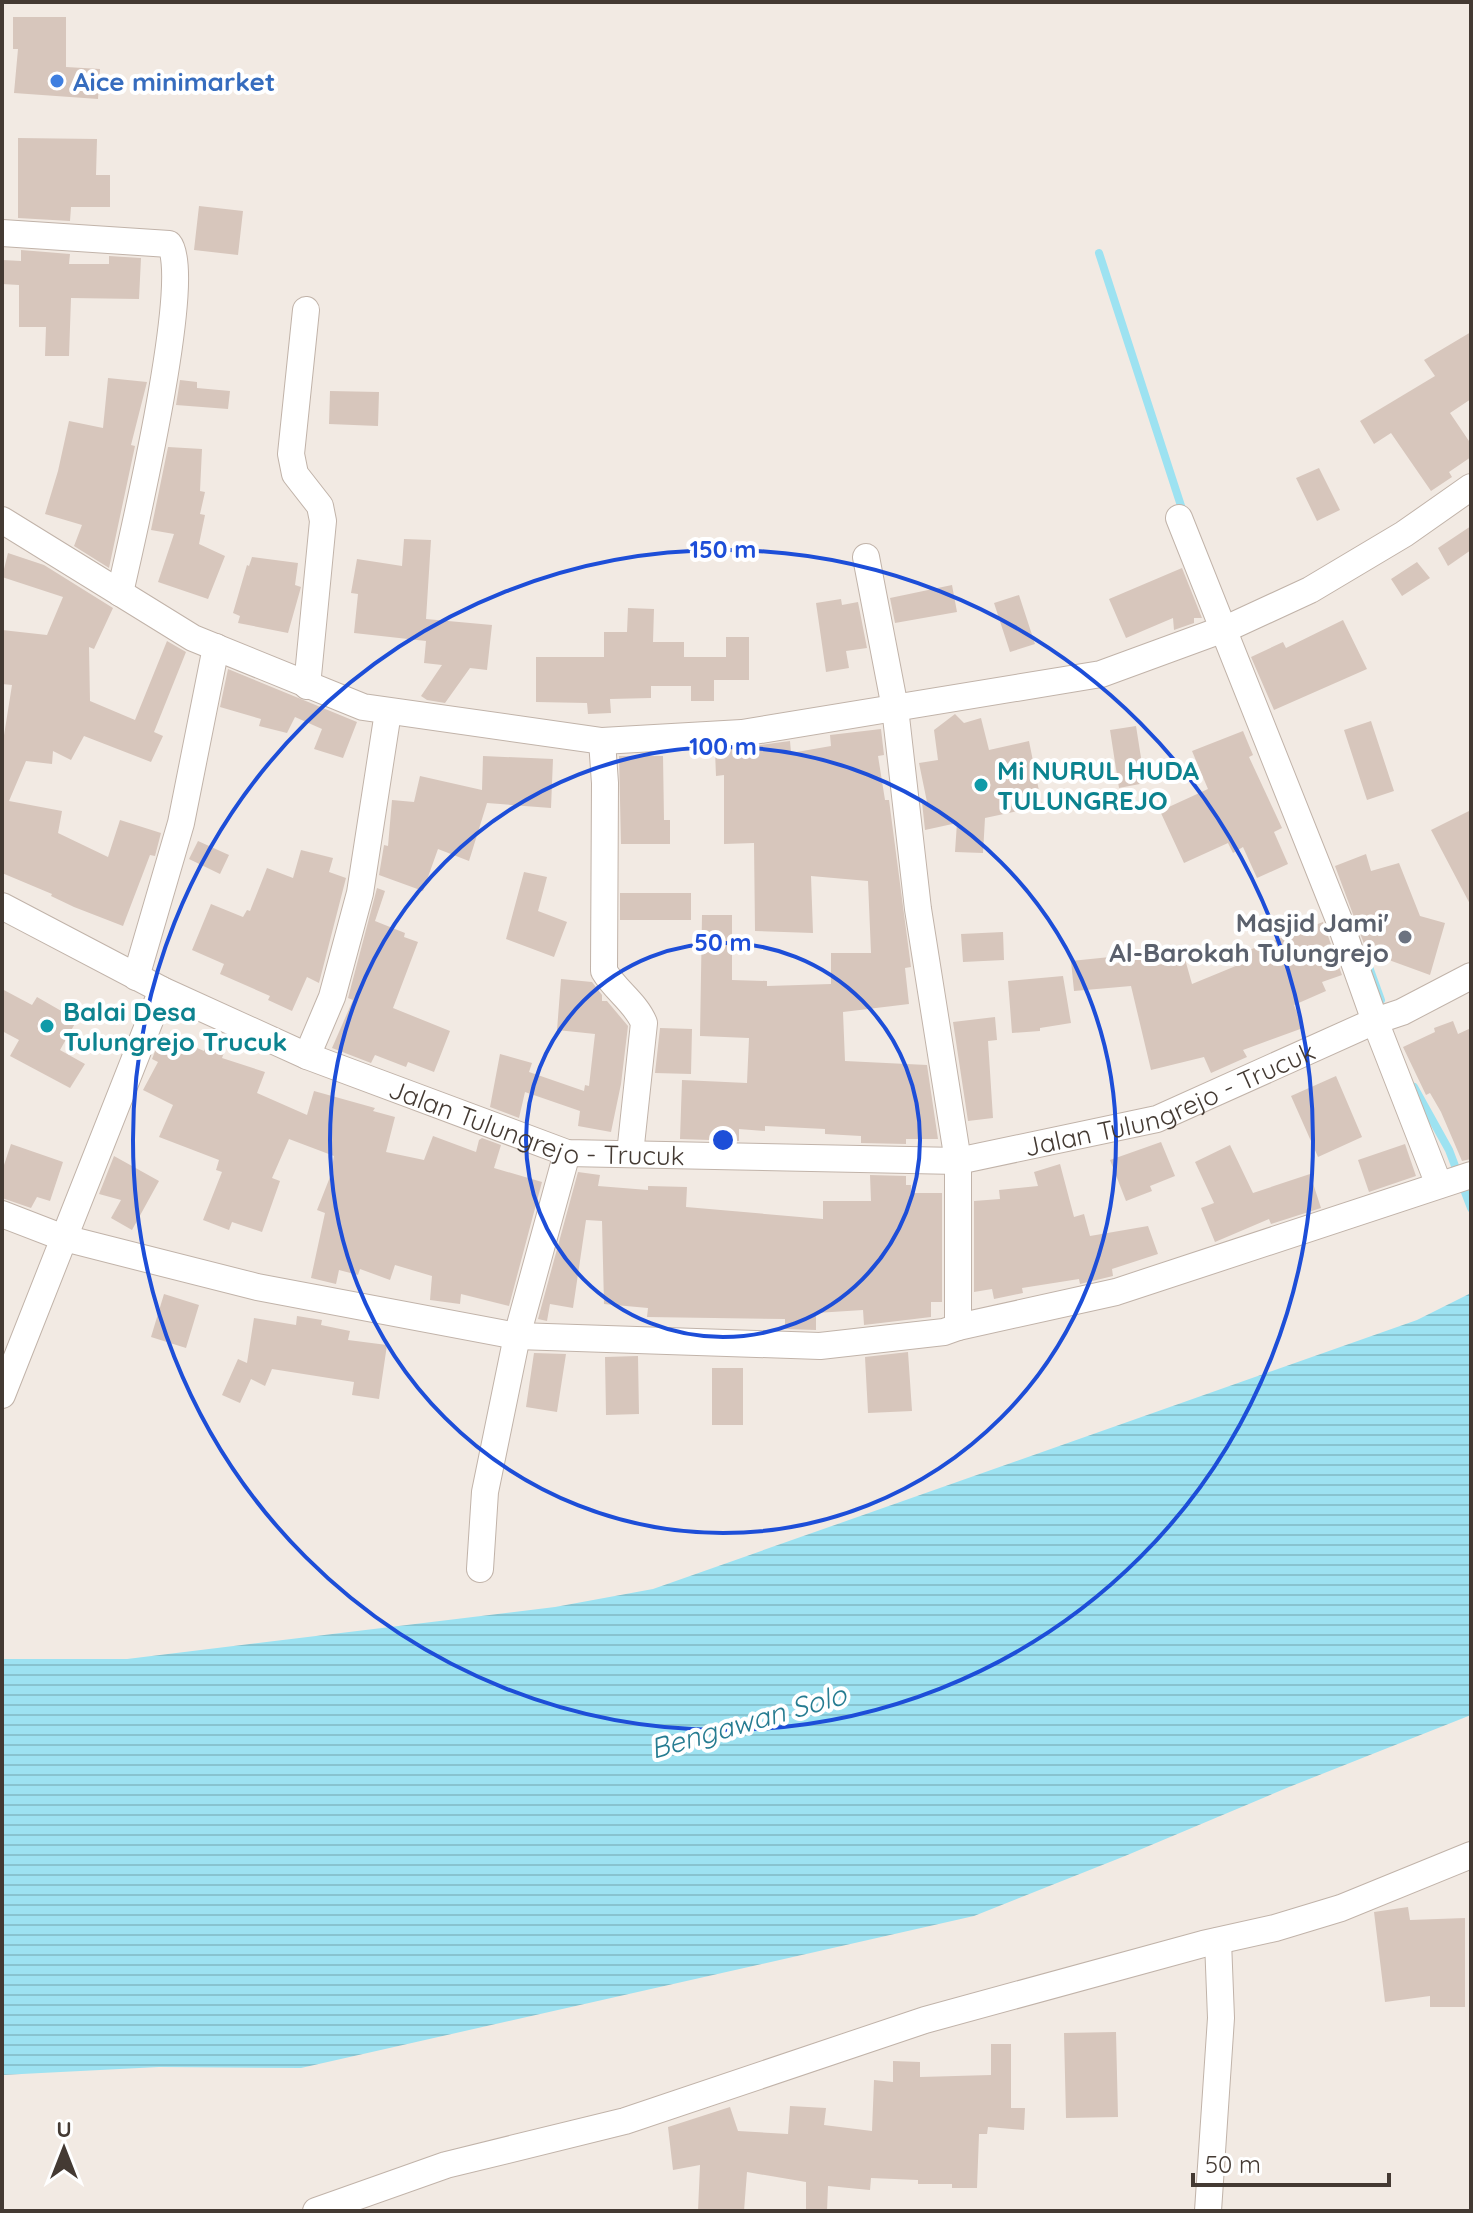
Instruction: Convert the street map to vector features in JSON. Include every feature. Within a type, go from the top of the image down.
[{"type":"street","points":[[2,233],[169,244],[173,248],[168,366],[120,593]]},
{"type":"street","points":[[306,310],[291,454],[295,474],[320,506],[323,521],[307,686]]},
{"type":"street","points":[[2,520],[193,638],[363,707],[602,741],[742,733],[1101,674],[1222,629],[1310,590],[1404,534],[1471,487]]},
{"type":"street","points":[[1179,518],[1339,920],[1439,1185]]},
{"type":"street","points":[[866,557],[895,708],[918,909],[958,1161],[958,1327]]},
{"type":"street","points":[[136,977],[181,823],[216,647]]},
{"type":"street","points":[[307,1056],[332,997],[360,893],[388,712]]},
{"type":"street","points":[[602,741],[605,783],[604,971],[644,1023],[630,1154]]},
{"type":"street","name":"Jalan Tulungrejo - Trucuk","points":[[2,906],[162,990],[307,1056],[567,1153],[958,1161],[1157,1119],[1375,1021],[1402,1012],[1471,976]]},
{"type":"street","points":[[2,1395],[162,990]]},
{"type":"street","points":[[480,1569],[485,1492],[517,1336],[567,1153]]},
{"type":"street","points":[[2,1214],[64,1238],[257,1287],[517,1336],[820,1346],[944,1332],[1116,1292],[1471,1175]]},
{"type":"street","points":[[316,2211],[446,2165],[625,2121],[925,2020],[1341,1908],[1471,1855]]},
{"type":"street","points":[[1208,2211],[1221,2018],[1218,1941]]},
{"type":"water","name":"Bengawan Solo","points":[[1471,1293],[1471,1715],[974,1916],[301,2068],[159,2067],[2,2075],[2,1659],[127,1659],[555,1607],[653,1589],[1417,1320]]},
{"type":"building","points":[[13,17],[66,17],[66,67],[100,69],[98,99],[14,93],[18,49],[13,49]]},
{"type":"building","points":[[18,138],[97,139],[96,175],[110,175],[110,207],[71,207],[70,221],[18,218]]},
{"type":"building","points":[[199,206],[243,211],[238,255],[194,250]]},
{"type":"building","points":[[21,250],[70,254],[69,264],[109,264],[109,256],[141,258],[139,299],[71,298],[69,356],[45,356],[46,327],[19,327],[19,285],[2,284],[2,260],[21,261]]},
{"type":"building","points":[[1471,332],[1471,399],[1450,413],[1471,444],[1471,457],[1449,472],[1452,477],[1431,491],[1391,433],[1374,444],[1360,421],[1435,376],[1424,360]]},
{"type":"building","points":[[108,378],[147,382],[131,445],[135,446],[109,568],[74,546],[82,525],[45,514],[69,421],[103,428]]},
{"type":"building","points":[[180,380],[197,382],[197,388],[230,391],[228,409],[176,405]]},
{"type":"building","points":[[330,391],[379,392],[378,426],[329,424]]},
{"type":"building","points":[[168,447],[202,449],[200,491],[205,492],[200,514],[205,515],[199,544],[225,556],[208,599],[158,582],[174,534],[151,530]]},
{"type":"building","points":[[1319,468],[1340,510],[1317,521],[1296,478]]},
{"type":"building","points":[[1471,526],[1471,550],[1448,566],[1438,548]]},
{"type":"building","points":[[404,539],[431,540],[426,619],[492,625],[487,670],[470,668],[445,703],[421,696],[442,665],[424,663],[426,641],[354,633],[358,594],[351,593],[357,559],[402,566]]},
{"type":"building","points":[[8,553],[44,565],[113,608],[94,649],[89,647],[90,701],[135,720],[167,641],[186,652],[154,732],[163,736],[151,762],[84,736],[71,760],[53,751],[52,764],[26,761],[9,801],[62,811],[58,833],[108,857],[120,820],[161,833],[155,856],[150,855],[123,926],[2,873],[2,748],[12,685],[2,684],[2,630],[47,635],[63,597],[2,577]]},
{"type":"building","points":[[252,557],[298,563],[295,585],[301,587],[288,633],[238,623],[240,616],[233,613]]},
{"type":"building","points":[[1417,562],[1430,578],[1402,596],[1391,579]]},
{"type":"building","points":[[1182,568],[1202,618],[1194,618],[1194,623],[1174,630],[1173,618],[1126,638],[1109,599]]},
{"type":"building","points":[[952,585],[957,612],[895,623],[890,598]]},
{"type":"building","points":[[1019,595],[1035,644],[1010,652],[994,603]]},
{"type":"building","points":[[841,599],[842,605],[858,602],[867,648],[846,651],[849,668],[826,672],[816,603]]},
{"type":"building","points":[[628,608],[654,609],[653,642],[684,642],[684,657],[726,657],[726,637],[749,637],[749,680],[714,680],[714,701],[691,701],[691,686],[651,686],[651,698],[610,699],[611,713],[588,714],[587,703],[536,702],[536,657],[604,657],[604,632],[627,632]]},
{"type":"building","points":[[1343,620],[1367,669],[1274,710],[1251,657],[1283,642],[1286,648]]},
{"type":"building","points":[[228,669],[357,722],[343,758],[314,749],[322,729],[295,717],[287,733],[259,726],[261,719],[220,707]]},
{"type":"building","name":"Mi NURUL HUDA TULUNGREJO","points":[[955,714],[964,723],[981,718],[989,750],[1029,741],[1042,806],[985,818],[983,853],[955,852],[957,823],[925,830],[922,802],[927,802],[919,763],[938,760],[934,730]]},
{"type":"building","points":[[1371,721],[1394,791],[1367,800],[1344,730]]},
{"type":"building","points":[[1136,726],[1145,783],[1119,788],[1110,730]]},
{"type":"building","points":[[881,729],[884,755],[878,756],[885,800],[889,800],[911,967],[905,968],[909,1004],[843,1012],[845,1061],[927,1065],[938,1139],[906,1139],[906,1144],[861,1143],[861,1136],[825,1134],[825,1129],[765,1126],[765,1131],[739,1129],[739,1141],[680,1139],[682,1080],[747,1083],[749,1038],[700,1036],[702,915],[732,915],[732,980],[767,981],[767,986],[831,984],[831,953],[871,953],[868,881],[811,876],[813,933],[755,931],[754,843],[724,844],[724,775],[716,776],[715,751],[790,741],[791,753],[831,746],[830,735]]},
{"type":"building","points":[[1243,731],[1253,755],[1249,757],[1282,828],[1274,832],[1288,864],[1257,878],[1243,847],[1233,853],[1228,843],[1184,863],[1160,811],[1208,789],[1192,751]]},
{"type":"building","points":[[483,756],[553,759],[551,808],[487,803],[469,861],[438,849],[423,891],[379,875],[384,845],[388,846],[392,800],[414,802],[420,776],[482,790]]},
{"type":"building","points":[[619,756],[663,756],[664,820],[670,820],[670,844],[621,844]]},
{"type":"building","points":[[1471,810],[1471,906],[1431,830]]},
{"type":"building","points":[[198,841],[229,855],[220,874],[189,859]]},
{"type":"building","points":[[301,850],[333,858],[329,872],[346,878],[319,983],[307,977],[292,1011],[268,1000],[270,996],[220,974],[224,964],[192,950],[211,904],[243,917],[247,910],[250,911],[267,868],[293,878]]},
{"type":"building","points":[[1366,854],[1371,871],[1399,863],[1420,916],[1445,923],[1430,975],[1367,952],[1335,866]]},
{"type":"building","points":[[524,872],[547,877],[538,911],[567,922],[554,957],[506,939]]},
{"type":"building","points":[[377,888],[385,891],[375,921],[418,942],[393,1008],[450,1031],[434,1072],[408,1062],[406,1067],[375,1055],[371,1063],[332,1048],[353,1000],[348,998]]},
{"type":"building","points":[[620,893],[691,893],[691,920],[620,920]]},
{"type":"building","points":[[1323,922],[1342,975],[1322,982],[1326,991],[1294,1005],[1303,1028],[1243,1050],[1247,1057],[1211,1073],[1204,1057],[1151,1070],[1131,986],[1074,991],[1071,961],[1110,957],[1110,965],[1150,955],[1153,966],[1185,959],[1192,984],[1248,961],[1244,952]]},
{"type":"building","points":[[1003,932],[1004,960],[963,962],[961,934]]},
{"type":"building","points":[[1063,976],[1071,1023],[1040,1028],[1040,1031],[1012,1033],[1008,981]]},
{"type":"building","points":[[561,979],[592,982],[602,995],[602,1001],[607,1001],[628,1026],[611,1132],[578,1126],[580,1111],[525,1092],[519,1118],[490,1107],[500,1054],[532,1063],[529,1072],[584,1091],[585,1085],[589,1086],[595,1034],[557,1030]]},
{"type":"building","points":[[2,989],[32,1005],[37,997],[77,1020],[60,1050],[85,1064],[70,1088],[10,1056],[19,1040],[2,1031]]},
{"type":"building","points":[[995,1017],[997,1040],[988,1041],[993,1118],[968,1121],[953,1022]]},
{"type":"building","points":[[1453,1021],[1458,1034],[1471,1028],[1471,1159],[1462,1161],[1441,1112],[1430,1093],[1426,1095],[1403,1047],[1435,1032],[1434,1028]]},
{"type":"building","points":[[660,1028],[692,1029],[691,1074],[655,1073]]},
{"type":"building","points":[[162,1033],[204,1051],[208,1040],[226,1047],[222,1058],[265,1072],[257,1093],[307,1115],[314,1091],[375,1108],[373,1111],[395,1117],[386,1152],[424,1160],[433,1136],[476,1152],[482,1138],[501,1145],[494,1168],[542,1182],[509,1306],[461,1294],[460,1304],[430,1300],[432,1276],[395,1265],[390,1280],[360,1269],[358,1275],[339,1270],[336,1284],[311,1278],[325,1213],[317,1210],[330,1177],[334,1156],[289,1139],[272,1178],[280,1181],[262,1232],[232,1222],[229,1230],[203,1220],[222,1172],[216,1170],[219,1160],[159,1137],[173,1105],[143,1090],[158,1062],[152,1059]]},
{"type":"building","points":[[1336,1076],[1362,1137],[1318,1157],[1291,1096]]},
{"type":"building","points":[[1161,1142],[1175,1176],[1150,1186],[1152,1191],[1126,1201],[1110,1160]]},
{"type":"building","points":[[11,1144],[63,1162],[50,1201],[37,1197],[31,1208],[2,1198],[2,1171]]},
{"type":"building","points":[[1405,1144],[1416,1176],[1369,1192],[1358,1160]]},
{"type":"building","points":[[1230,1145],[1253,1193],[1310,1174],[1321,1208],[1271,1224],[1269,1219],[1215,1242],[1201,1208],[1214,1203],[1195,1162]]},
{"type":"building","points":[[114,1156],[159,1181],[132,1230],[111,1218],[121,1200],[99,1194]]},
{"type":"building","points":[[1060,1164],[1074,1217],[1084,1214],[1090,1236],[1148,1226],[1158,1254],[1112,1269],[1113,1276],[1080,1284],[1079,1279],[1022,1288],[1023,1293],[994,1299],[992,1289],[974,1292],[974,1201],[1000,1199],[999,1190],[1038,1186],[1034,1172]]},
{"type":"building","points":[[578,1172],[600,1175],[598,1186],[648,1190],[648,1186],[687,1187],[686,1207],[823,1219],[823,1201],[871,1201],[870,1175],[906,1176],[906,1185],[911,1185],[911,1193],[942,1193],[942,1302],[931,1302],[931,1317],[864,1325],[863,1310],[816,1313],[816,1330],[785,1329],[785,1319],[647,1317],[648,1308],[604,1304],[602,1221],[586,1220],[573,1308],[550,1304],[547,1321],[538,1319]]},
{"type":"building","points":[[164,1294],[199,1305],[186,1348],[151,1337]]},
{"type":"building","points":[[297,1316],[322,1320],[321,1325],[350,1331],[348,1340],[387,1345],[379,1399],[352,1395],[354,1382],[272,1369],[265,1386],[251,1379],[240,1403],[222,1395],[238,1359],[247,1363],[254,1318],[296,1325]]},
{"type":"building","points":[[908,1352],[912,1411],[868,1413],[865,1357]]},
{"type":"building","points":[[534,1353],[566,1354],[557,1412],[526,1407]]},
{"type":"building","points":[[638,1356],[639,1414],[606,1415],[605,1357]]},
{"type":"building","points":[[712,1368],[743,1368],[743,1425],[712,1425]]},
{"type":"building","points":[[1408,1907],[1410,1920],[1465,1918],[1465,2007],[1430,2007],[1430,1996],[1385,2002],[1374,1912]]},
{"type":"building","points":[[1116,2032],[1118,2117],[1066,2118],[1064,2033]]},
{"type":"building","points":[[991,2044],[1011,2044],[1011,2108],[1025,2108],[1024,2130],[988,2127],[987,2134],[979,2134],[977,2188],[918,2184],[918,2180],[871,2178],[870,2190],[828,2186],[827,2211],[806,2211],[806,2182],[747,2172],[744,2211],[698,2211],[700,2165],[673,2170],[668,2127],[730,2107],[738,2131],[788,2134],[790,2106],[826,2108],[824,2125],[872,2131],[874,2080],[893,2082],[893,2061],[920,2062],[920,2077],[991,2075]]},
{"type":"waterway","points":[[1099,253],[1184,515]]},
{"type":"waterway","points":[[1368,964],[1381,1000]]},
{"type":"waterway","points":[[1414,1087],[1449,1150],[1471,1208]]},
{"type":"place","name":"Aice minimarket","points":[[57,81]]},
{"type":"place","name":"Mi NURUL HUDA TULUNGREJO","points":[[981,785]]},
{"type":"place","name":"Masjid Jami' Al-Barokah Tulungrejo","points":[[1405,937]]},
{"type":"place","name":"Balai Desa Tulungrejo Trucuk","points":[[47,1026]]}]
